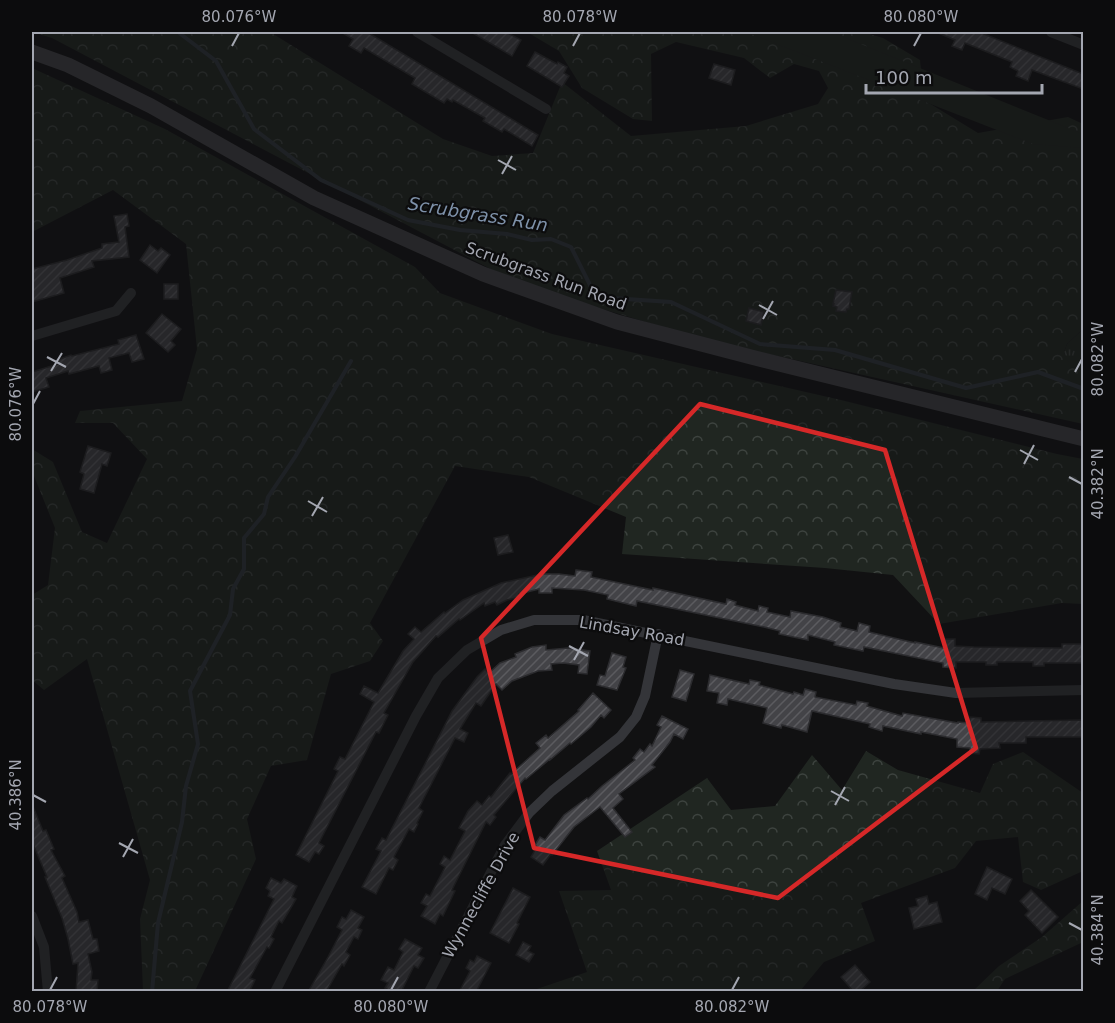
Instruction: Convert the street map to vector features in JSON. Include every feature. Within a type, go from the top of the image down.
[{"type":"street","points":[[417,32],[546,109]]},
{"type":"street","points":[[1051,32],[1083,45]]},
{"type":"street","name":"Scrubgrass Run Road","points":[[32,52],[68,65],[151,106],[314,198],[483,274],[617,322],[1083,439]]},
{"type":"street","points":[[32,336],[116,311],[131,293]]},
{"type":"street","name":"Lindsay Road","points":[[275,992],[416,716],[438,678],[467,650],[501,630],[534,620],[583,620],[894,684],[956,693],[1083,690]]},
{"type":"street","name":"Wynnecliffe Drive","points":[[429,992],[505,845],[529,813],[552,791],[620,737],[636,717],[645,696],[658,634]]},
{"type":"street","points":[[32,916],[44,947],[48,992]]},
{"type":"highlighted area","points":[[700,404],[885,450],[976,748],[778,898],[534,848],[481,638]]},
{"type":"green space","points":[[32,32],[270,32],[443,139],[492,156],[533,153],[562,82],[631,136],[746,126],[818,104],[828,88],[819,71],[794,64],[770,78],[744,58],[676,42],[651,54],[652,121],[633,119],[582,88],[559,51],[527,32],[863,32],[883,38],[920,60],[924,100],[978,133],[1068,117],[1083,124],[1083,329],[1067,344],[1064,352],[1067,360],[1083,371],[1083,424],[706,340],[519,284],[52,38]]},
{"type":"green space","points":[[746,32],[831,32],[1083,134],[1083,148],[1033,144]]},
{"type":"green space","points":[[32,68],[165,129],[415,267],[440,293],[552,334],[841,400],[1083,459],[1083,604],[1062,603],[939,624],[893,575],[622,554],[626,517],[529,477],[455,466],[370,623],[383,641],[370,661],[331,674],[307,760],[271,766],[247,819],[256,859],[195,991],[143,991],[140,919],[150,880],[87,659],[44,690],[32,680],[32,595],[48,585],[55,528],[32,471],[32,449],[53,462],[82,532],[107,543],[147,459],[113,423],[75,423],[80,411],[182,401],[197,349],[186,244],[113,190],[32,232]]},
{"type":"green space","points":[[1083,329],[1083,371],[1066,360],[1064,352],[1067,344]]},
{"type":"green space","points":[[866,751],[898,770],[980,793],[993,764],[1023,752],[1083,793],[1083,871],[1041,890],[1023,882],[1018,837],[976,841],[955,868],[861,903],[875,941],[824,962],[800,991],[528,992],[587,972],[559,891],[611,890],[597,851],[707,778],[731,810],[775,806],[812,755],[842,790]]},
{"type":"green space","points":[[1083,901],[1083,942],[1005,979],[997,991],[973,991],[999,966],[1042,937]]},
{"type":"building","points":[[341,32],[367,32],[538,135],[532,146],[504,129],[502,132],[483,121],[485,118],[453,100],[452,102],[447,99],[444,103],[412,84],[415,78],[364,48],[361,53],[349,46],[353,39]]},
{"type":"building","points":[[471,32],[506,32],[521,40],[512,56]]},
{"type":"building","points":[[936,32],[979,32],[1083,74],[1083,89],[1032,70],[1028,81],[1016,76],[1018,71],[1010,67],[1012,62],[965,43],[962,50],[952,46],[955,40]]},
{"type":"building","points":[[535,52],[567,67],[564,73],[569,76],[562,87],[527,66]]},
{"type":"building","points":[[714,64],[735,70],[731,85],[709,78]]},
{"type":"building","points":[[127,214],[129,226],[125,227],[129,257],[92,261],[94,267],[60,278],[64,293],[32,302],[32,269],[102,248],[102,244],[119,242],[114,216]]},
{"type":"building","points":[[150,245],[158,251],[161,248],[170,255],[157,273],[140,260]]},
{"type":"building","points":[[164,284],[178,284],[178,299],[164,299]]},
{"type":"building","points":[[836,290],[852,292],[849,309],[846,312],[836,311],[837,307],[833,306]]},
{"type":"building","points":[[749,308],[764,312],[761,325],[746,321]]},
{"type":"building","points":[[162,314],[181,329],[171,341],[175,345],[168,352],[146,333]]},
{"type":"building","points":[[136,335],[144,359],[132,362],[129,353],[109,358],[112,370],[101,373],[99,366],[69,374],[68,371],[46,378],[49,387],[32,392],[32,372],[58,364],[57,360],[71,355],[119,344],[118,340]]},
{"type":"building","points":[[88,446],[111,453],[107,466],[102,464],[94,493],[80,489],[84,474],[80,472]]},
{"type":"building","points":[[508,535],[513,552],[498,555],[494,538]]},
{"type":"building","points":[[576,570],[592,572],[591,577],[653,590],[653,588],[726,604],[727,599],[736,602],[735,605],[758,611],[759,606],[768,608],[767,612],[790,617],[791,611],[823,617],[841,623],[840,627],[857,631],[859,623],[870,626],[869,632],[944,648],[944,639],[955,639],[955,646],[974,647],[1062,648],[1062,644],[1083,644],[1082,663],[1044,663],[1044,666],[1033,666],[1033,662],[997,662],[997,665],[986,665],[986,662],[956,662],[956,668],[943,667],[943,663],[864,647],[863,651],[834,645],[835,642],[808,635],[808,640],[779,634],[780,631],[764,627],[637,601],[636,606],[607,599],[608,595],[584,590],[552,588],[552,593],[539,593],[539,589],[519,594],[520,597],[497,605],[495,602],[485,606],[484,603],[459,619],[438,637],[436,636],[413,662],[384,713],[388,715],[379,733],[376,732],[319,843],[324,846],[319,854],[315,852],[309,862],[296,855],[338,771],[334,769],[340,757],[345,759],[374,702],[360,694],[364,686],[378,693],[403,651],[414,639],[408,634],[415,627],[421,632],[444,612],[463,600],[501,583],[542,574],[575,576]]},
{"type":"building","points":[[546,645],[546,650],[568,648],[590,651],[587,674],[578,673],[579,665],[551,664],[552,670],[538,671],[512,681],[502,690],[496,684],[481,706],[476,703],[460,729],[468,733],[464,742],[455,738],[419,808],[423,811],[414,832],[409,829],[394,857],[398,860],[393,870],[389,868],[376,894],[362,887],[381,851],[376,849],[382,838],[386,840],[452,711],[477,677],[485,669],[489,673],[500,663],[516,657],[515,654],[532,647]]},
{"type":"building","points":[[612,653],[626,657],[623,667],[626,668],[617,690],[597,685],[600,675],[605,676]]},
{"type":"building","points":[[680,670],[694,674],[686,701],[672,697]]},
{"type":"building","points":[[710,675],[749,684],[750,680],[760,682],[759,685],[793,694],[794,692],[803,695],[805,689],[816,692],[815,697],[856,705],[857,701],[868,703],[867,706],[902,716],[903,713],[958,723],[969,723],[970,717],[981,718],[981,722],[1083,720],[1083,737],[1026,737],[1026,743],[999,743],[1000,748],[980,749],[979,754],[970,753],[970,748],[957,747],[957,739],[883,726],[882,731],[869,727],[870,724],[812,711],[807,732],[782,725],[781,728],[763,723],[767,708],[728,699],[727,705],[717,703],[719,693],[707,691]]},
{"type":"building","points":[[593,693],[611,710],[604,718],[601,715],[571,744],[525,778],[494,815],[496,817],[490,825],[486,822],[452,890],[455,891],[443,916],[440,914],[435,924],[421,916],[427,906],[421,903],[426,894],[430,896],[445,867],[440,864],[444,856],[450,860],[465,831],[459,828],[468,811],[477,801],[482,805],[489,796],[491,797],[510,773],[540,748],[536,743],[546,735],[548,738],[579,711]]},
{"type":"building","points":[[662,716],[688,729],[683,739],[674,734],[652,765],[655,767],[619,794],[623,799],[613,808],[632,832],[625,837],[600,807],[574,827],[543,865],[531,857],[540,837],[545,840],[564,815],[588,799],[635,760],[633,758],[640,749],[644,752],[650,744],[652,746],[661,727],[657,725]]},
{"type":"building","points":[[32,804],[43,831],[46,830],[54,849],[51,850],[65,876],[62,878],[79,922],[88,920],[93,939],[97,939],[99,951],[88,954],[92,972],[91,980],[98,980],[97,992],[76,992],[78,963],[73,964],[62,918],[32,842]]},
{"type":"building","points":[[987,867],[1012,879],[1005,894],[992,888],[987,900],[975,894]]},
{"type":"building","points":[[271,878],[281,883],[284,879],[297,886],[292,897],[296,899],[282,923],[279,921],[271,937],[274,939],[250,978],[255,980],[249,992],[227,992],[274,899],[268,896],[270,891],[266,888]]},
{"type":"building","points":[[513,888],[530,897],[509,943],[490,933]]},
{"type":"building","points":[[1031,890],[1058,917],[1042,933],[1025,915],[1029,911],[1020,901]]},
{"type":"building","points":[[927,896],[929,904],[937,902],[942,922],[914,929],[909,908],[918,906],[916,899]]},
{"type":"building","points":[[351,910],[364,917],[358,928],[362,930],[358,939],[354,937],[346,952],[350,955],[344,966],[342,964],[326,992],[308,992],[342,930],[337,927],[342,917],[346,919]]},
{"type":"building","points":[[405,939],[422,948],[418,955],[424,958],[418,968],[414,966],[401,992],[392,992],[385,988],[388,983],[381,980],[388,967],[394,970],[403,952],[399,949]]},
{"type":"building","points":[[523,942],[531,946],[528,951],[534,954],[529,962],[516,955]]},
{"type":"building","points":[[477,956],[491,963],[476,992],[459,992],[470,971],[466,968],[470,960],[474,962]]},
{"type":"building","points":[[855,965],[870,982],[859,992],[854,992],[841,977]]},
{"type":"waterway","name":"Scrubgrass Run","points":[[178,32],[216,61],[254,129],[321,180],[408,220],[460,230],[507,234],[532,240],[551,239],[571,247],[596,297],[671,302],[760,344],[835,350],[966,388],[1038,372],[1084,389]]},
{"type":"waterway","points":[[152,992],[158,923],[182,822],[186,786],[198,744],[190,691],[230,615],[233,589],[244,569],[244,538],[264,514],[268,497],[295,457],[351,361]]}]
